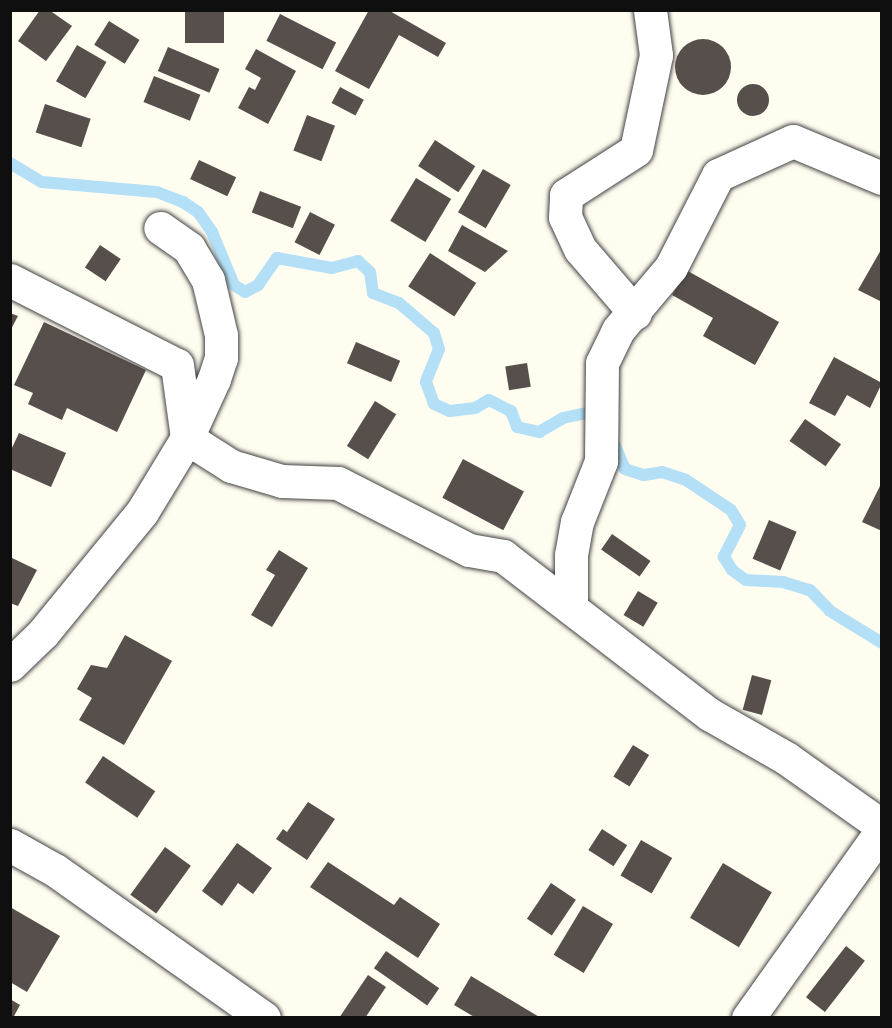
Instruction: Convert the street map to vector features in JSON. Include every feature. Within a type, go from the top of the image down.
[{"type":"street","points":[[635,313],[580,249],[565,217],[566,195],[636,150],[656,55],[650,10]]},
{"type":"street","points":[[571,606],[571,555],[577,522],[601,461],[602,363],[618,330],[635,313],[671,267],[718,175],[793,141],[882,178]]},
{"type":"street","points":[[10,665],[43,633],[142,512],[188,438],[221,358],[221,335],[208,280],[189,248],[160,228]]},
{"type":"street","points":[[10,280],[177,364],[188,438],[231,466],[282,481],[338,483],[368,496],[470,550],[503,556],[709,714],[786,759],[882,828],[748,1017]]},
{"type":"street","points":[[10,845],[55,870],[264,1017]]},
{"type":"building","points":[[40,10],[49,10],[72,26],[46,61],[18,41]]},
{"type":"building","points":[[185,10],[224,10],[224,43],[185,43]]},
{"type":"building","points":[[369,10],[388,10],[446,43],[438,57],[399,35],[369,89],[335,71]]},
{"type":"building","points":[[280,14],[336,43],[323,69],[266,41]]},
{"type":"building","points":[[109,21],[140,40],[125,64],[94,45]]},
{"type":"building","points":[[703,39],[714,41],[723,47],[729,56],[731,67],[729,78],[723,87],[714,93],[703,95],[692,93],[683,87],[677,78],[675,67],[677,56],[683,47],[692,41]]},
{"type":"building","points":[[77,45],[106,62],[85,98],[56,81]]},
{"type":"building","points":[[168,47],[220,69],[209,93],[158,71]]},
{"type":"building","points":[[256,49],[296,71],[268,124],[238,108],[249,87],[255,90],[261,78],[245,69]]},
{"type":"building","points":[[154,76],[200,95],[190,121],[144,102]]},
{"type":"building","points":[[753,84],[764,89],[769,100],[764,111],[753,116],[742,111],[737,100],[742,89]]},
{"type":"building","points":[[340,87],[364,100],[355,116],[332,103]]},
{"type":"building","points":[[45,104],[91,119],[81,147],[36,133]]},
{"type":"building","points":[[307,115],[335,126],[321,161],[293,150]]},
{"type":"building","points":[[435,140],[475,166],[458,192],[418,166]]},
{"type":"building","points":[[199,160],[236,177],[227,196],[190,179]]},
{"type":"building","points":[[483,169],[511,185],[486,228],[458,212]]},
{"type":"building","points":[[416,178],[451,199],[425,242],[390,221]]},
{"type":"building","points":[[260,191],[301,207],[293,228],[252,212]]},
{"type":"building","points":[[310,212],[335,225],[320,255],[295,242]]},
{"type":"building","points":[[462,225],[508,251],[485,272],[448,251]]},
{"type":"building","points":[[100,245],[121,259],[106,281],[85,267]]},
{"type":"building","points":[[882,248],[882,302],[858,290]]},
{"type":"building","points":[[430,253],[476,283],[454,317],[408,287]]},
{"type":"building","points":[[686,270],[779,322],[755,365],[703,336],[713,318],[672,295]]},
{"type":"building","points":[[10,313],[18,316],[10,331]]},
{"type":"building","points":[[44,322],[146,370],[117,432],[67,408],[62,420],[28,404],[33,393],[14,385]]},
{"type":"building","points":[[356,342],[400,361],[391,382],[347,363]]},
{"type":"building","points":[[834,357],[882,383],[870,408],[847,395],[835,416],[809,403]]},
{"type":"building","points":[[527,363],[531,387],[509,390],[505,366]]},
{"type":"building","points":[[375,401],[396,414],[368,459],[347,446]]},
{"type":"building","points":[[805,419],[841,444],[826,466],[790,441]]},
{"type":"building","points":[[19,433],[66,453],[51,487],[10,469],[10,452]]},
{"type":"building","points":[[463,459],[524,491],[503,530],[442,498]]},
{"type":"building","points":[[882,482],[882,531],[862,522]]},
{"type":"building","points":[[769,520],[797,532],[780,570],[753,559]]},
{"type":"building","points":[[612,534],[651,561],[640,577],[601,550]]},
{"type":"building","points":[[279,550],[308,568],[272,627],[251,615],[275,575],[266,570]]},
{"type":"building","points":[[10,557],[37,570],[18,606],[10,603]]},
{"type":"building","points":[[638,591],[658,603],[643,627],[624,615]]},
{"type":"building","points":[[125,635],[172,661],[124,745],[79,720],[92,698],[77,689],[91,665],[107,668]]},
{"type":"building","points":[[752,675],[771,680],[762,715],[743,710]]},
{"type":"building","points":[[633,745],[649,755],[630,786],[613,776]]},
{"type":"building","points":[[103,756],[155,791],[137,818],[85,783]]},
{"type":"building","points":[[308,802],[335,819],[307,860],[276,839],[283,829],[287,832]]},
{"type":"building","points":[[602,829],[627,845],[614,866],[588,850]]},
{"type":"building","points":[[641,840],[672,858],[652,894],[620,876]]},
{"type":"building","points":[[237,843],[272,868],[253,894],[238,883],[222,906],[202,891]]},
{"type":"building","points":[[165,847],[191,866],[156,914],[130,895]]},
{"type":"building","points":[[328,862],[394,905],[400,897],[440,924],[418,958],[310,887]]},
{"type":"building","points":[[723,863],[772,892],[739,947],[690,918]]},
{"type":"building","points":[[551,883],[576,900],[552,935],[527,919]]},
{"type":"building","points":[[583,906],[613,924],[584,973],[554,955]]},
{"type":"building","points":[[10,907],[60,936],[27,992],[10,982]]},
{"type":"building","points":[[846,946],[865,961],[825,1012],[806,997]]},
{"type":"building","points":[[386,951],[439,988],[427,1005],[374,968]]},
{"type":"building","points":[[368,975],[386,987],[365,1018],[339,1018]]},
{"type":"building","points":[[471,976],[541,1018],[476,1018],[454,1005]]},
{"type":"building","points":[[10,999],[20,1005],[13,1018],[10,1018]]},
{"type":"waterway","points":[[10,163],[42,182],[157,192],[183,202],[198,212],[212,232],[234,285],[245,292],[258,285],[277,258],[332,268],[358,261],[370,272],[373,293],[399,303],[434,333],[439,349],[426,382],[434,404],[450,411],[475,408],[489,400],[511,411],[517,427],[539,432],[563,418],[600,410]]},
{"type":"waterway","points":[[613,441],[625,469],[644,475],[662,472],[686,480],[731,510],[740,525],[724,557],[732,570],[746,580],[783,582],[810,590],[830,611],[882,643]]}]
